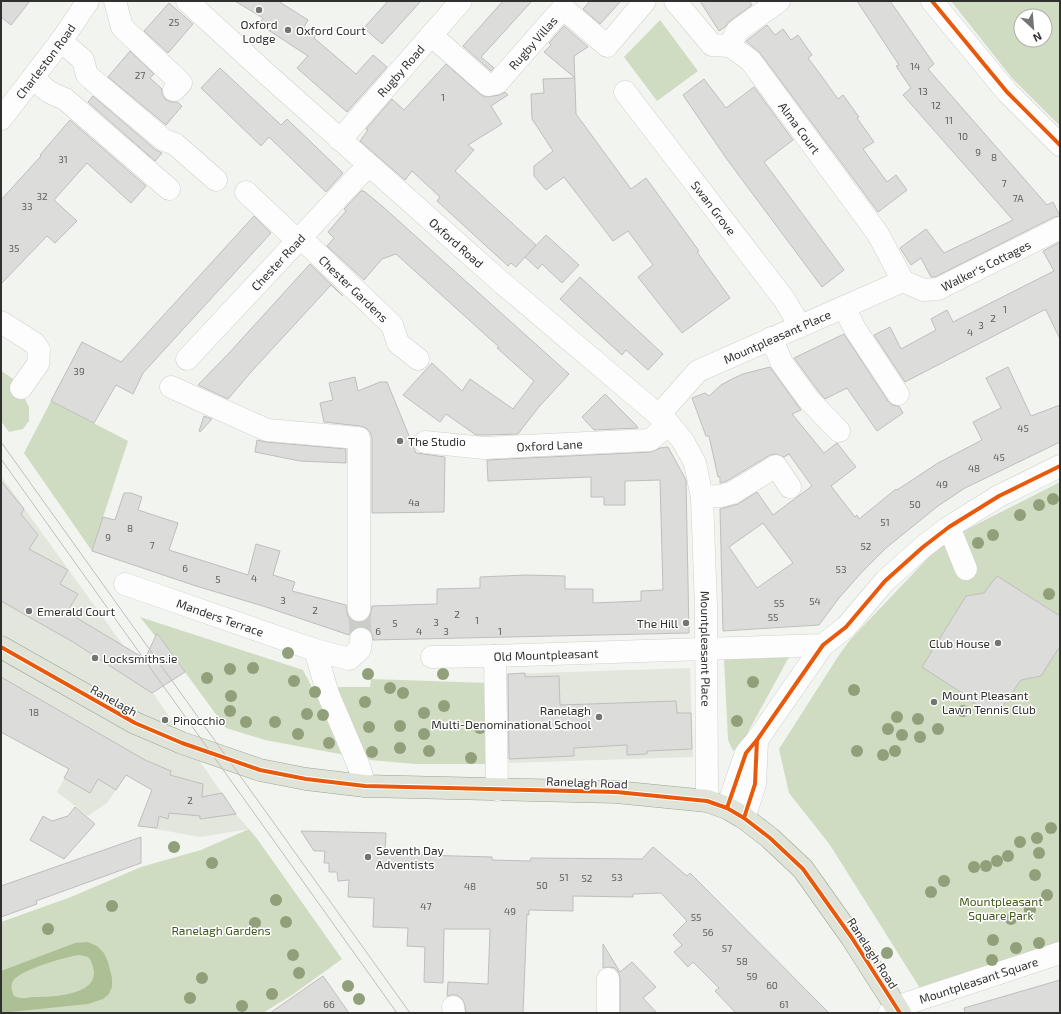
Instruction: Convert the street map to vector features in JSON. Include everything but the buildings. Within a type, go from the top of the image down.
[{"type":"main road","name":"Ranelagh","points":[[1,647],[73,689],[135,722],[166,737],[224,758]]},
{"type":"main road","name":"Ranelagh Road","points":[[224,758],[260,770],[306,780],[365,786],[616,792],[707,801],[736,813],[770,838],[803,869],[852,938],[895,1011]]},
{"type":"street","name":"Charleston Road","points":[[1,119],[61,41],[88,1]]},
{"type":"street","points":[[115,1],[122,28],[181,83],[174,90]]},
{"type":"street","name":"Oxford Road","points":[[187,1],[252,62],[501,282],[664,419],[683,441],[695,463],[702,497]]},
{"type":"street","name":"Rugby Road","points":[[340,140],[461,1]]},
{"type":"street","name":"Rugby Villas","points":[[431,35],[488,85],[497,83],[566,4],[607,46],[645,1]]},
{"type":"street","name":"Alma Court","points":[[675,1],[712,45],[730,46],[750,60],[878,234],[903,281]]},
{"type":"street","points":[[730,46],[737,31],[779,1]]},
{"type":"street","points":[[932,1],[1007,92],[1060,145]]},
{"type":"street","points":[[61,41],[83,60],[87,75],[164,140],[175,144],[216,180]]},
{"type":"street","points":[[34,76],[43,89],[65,99],[169,189]]},
{"type":"street","name":"Swan Grove","points":[[625,92],[784,299],[800,326]]},
{"type":"street","name":"Chester Road","points":[[187,359],[359,175],[370,166]]},
{"type":"street","name":"Chester Gardens","points":[[246,192],[392,325],[398,343],[418,360]]},
{"type":"street","name":"Walker's Cottages","points":[[903,281],[922,290],[938,289],[1060,228]]},
{"type":"street","points":[[898,394],[855,329],[844,307],[903,281]]},
{"type":"street","name":"Mountpleasant Place","points":[[664,419],[698,371],[844,307]]},
{"type":"street","points":[[1,322],[34,343],[39,350],[38,364],[21,388]]},
{"type":"street","points":[[771,338],[782,363],[810,400],[839,431]]},
{"type":"street","points":[[171,387],[267,430],[360,438],[360,610]]},
{"type":"street","name":"Oxford Lane","points":[[425,442],[484,448],[650,440],[664,419]]},
{"type":"street","points":[[702,497],[720,496],[732,493],[776,466],[790,487]]},
{"type":"street","points":[[736,813],[755,784],[757,740],[823,645],[846,627],[885,581],[923,547],[949,527],[999,496],[1060,466]]},
{"type":"street","name":"Mountpleasant Place","points":[[702,497],[706,607],[707,801]]},
{"type":"street","points":[[949,527],[966,569]]},
{"type":"street","name":"Manders Terrace","points":[[125,584],[315,650],[349,659],[360,649],[361,639]]},
{"type":"street","points":[[706,649],[823,645]]},
{"type":"street","name":"Old Mountpleasant","points":[[496,790],[495,656],[706,649]]},
{"type":"street","points":[[315,650],[328,694],[358,764],[365,786]]},
{"type":"street","points":[[432,657],[495,656]]},
{"type":"street","name":"Mountpleasant Square","points":[[895,1011],[1060,953]]},
{"type":"street","points":[[608,979],[608,1013]]},
{"type":"shaded area","points":[[1,476],[130,655],[129,658],[236,814],[249,829],[200,837],[139,826],[154,787],[126,775],[107,803],[88,816],[57,792],[69,769],[1,732]]},
{"type":"shaded area","name":"Ranelagh Multi-Denominational School","points":[[690,668],[693,757],[509,763],[506,674]]},
{"type":"shaded area","points":[[88,942],[97,946],[104,953],[112,978],[112,987],[109,994],[103,999],[88,1004],[1,1013],[1,971],[75,943]],"holes":[[[80,955],[88,957],[94,972],[92,980],[87,986],[80,990],[70,994],[50,996],[24,998],[14,996],[12,983],[24,972],[65,958]]]},
{"type":"green space","points":[[951,1],[1060,1],[1060,126],[1012,78]]},
{"type":"green space","points":[[660,20],[698,71],[657,101],[624,57]]},
{"type":"green space","points":[[3,372],[13,379],[16,394],[25,399],[29,407],[29,421],[23,429],[9,432],[1,421],[1,373]]},
{"type":"green space","points":[[51,401],[128,441],[92,551],[24,453]]},
{"type":"green space","name":"Mount Pleasant Lawn Tennis Club","points":[[1060,482],[1060,949],[923,993],[830,845],[789,793],[779,749],[850,640],[944,541]]},
{"type":"green space","points":[[140,617],[303,670],[340,741],[345,755],[265,740],[226,728],[158,635],[155,636]]},
{"type":"green space","points":[[788,653],[789,657],[742,743],[733,751],[728,740],[724,659]]},
{"type":"green space","points":[[371,679],[489,683],[491,764],[415,764],[370,760],[366,756],[331,687],[370,687]]},
{"type":"green space","name":"Ranelagh Gardens","points":[[249,829],[342,959],[292,995],[263,1013],[1,1013],[1,922],[71,897],[141,867],[201,850]]},
{"type":"tunnel","points":[[359,610],[361,639]]},
{"type":"tram line","points":[[1,442],[410,1013]]},
{"type":"tram line","points":[[1,459],[397,1013]]},
{"type":"cycle path","points":[[932,1],[1007,92],[1060,145]]},
{"type":"cycle path","points":[[727,808],[746,753],[757,740],[823,645],[846,627],[885,581],[923,547],[949,527],[999,496],[1060,466]]},
{"type":"cycle path","points":[[1,647],[135,723],[182,743],[260,770],[306,779],[365,786],[616,792],[707,801],[727,808],[744,818],[770,838],[803,869],[852,938],[900,1013]]},
{"type":"cycle path","points":[[744,818],[755,784],[757,740]]},
{"type":"place","name":"Oxford Lodge","points":[[259,10]]},
{"type":"place","name":"Oxford Court","points":[[288,30]]},
{"type":"place","name":"The Studio","points":[[400,441]]},
{"type":"place","name":"Emerald Court","points":[[29,611]]},
{"type":"place","name":"The Hill","points":[[686,623]]},
{"type":"place","name":"Club House","points":[[998,643]]},
{"type":"place","name":"Locksmiths.ie","points":[[95,658]]},
{"type":"place","name":"Mount Pleasant Lawn Tennis Club","points":[[934,702]]},
{"type":"place","name":"Ranelagh Multi-Denominational School","points":[[599,717]]},
{"type":"place","name":"Pinocchio","points":[[165,720]]},
{"type":"place","name":"Seventh Day Adventists","points":[[368,857]]},
{"type":"park label","name":"Mountpleasant Square Park","points":[[1001,908]]}]
